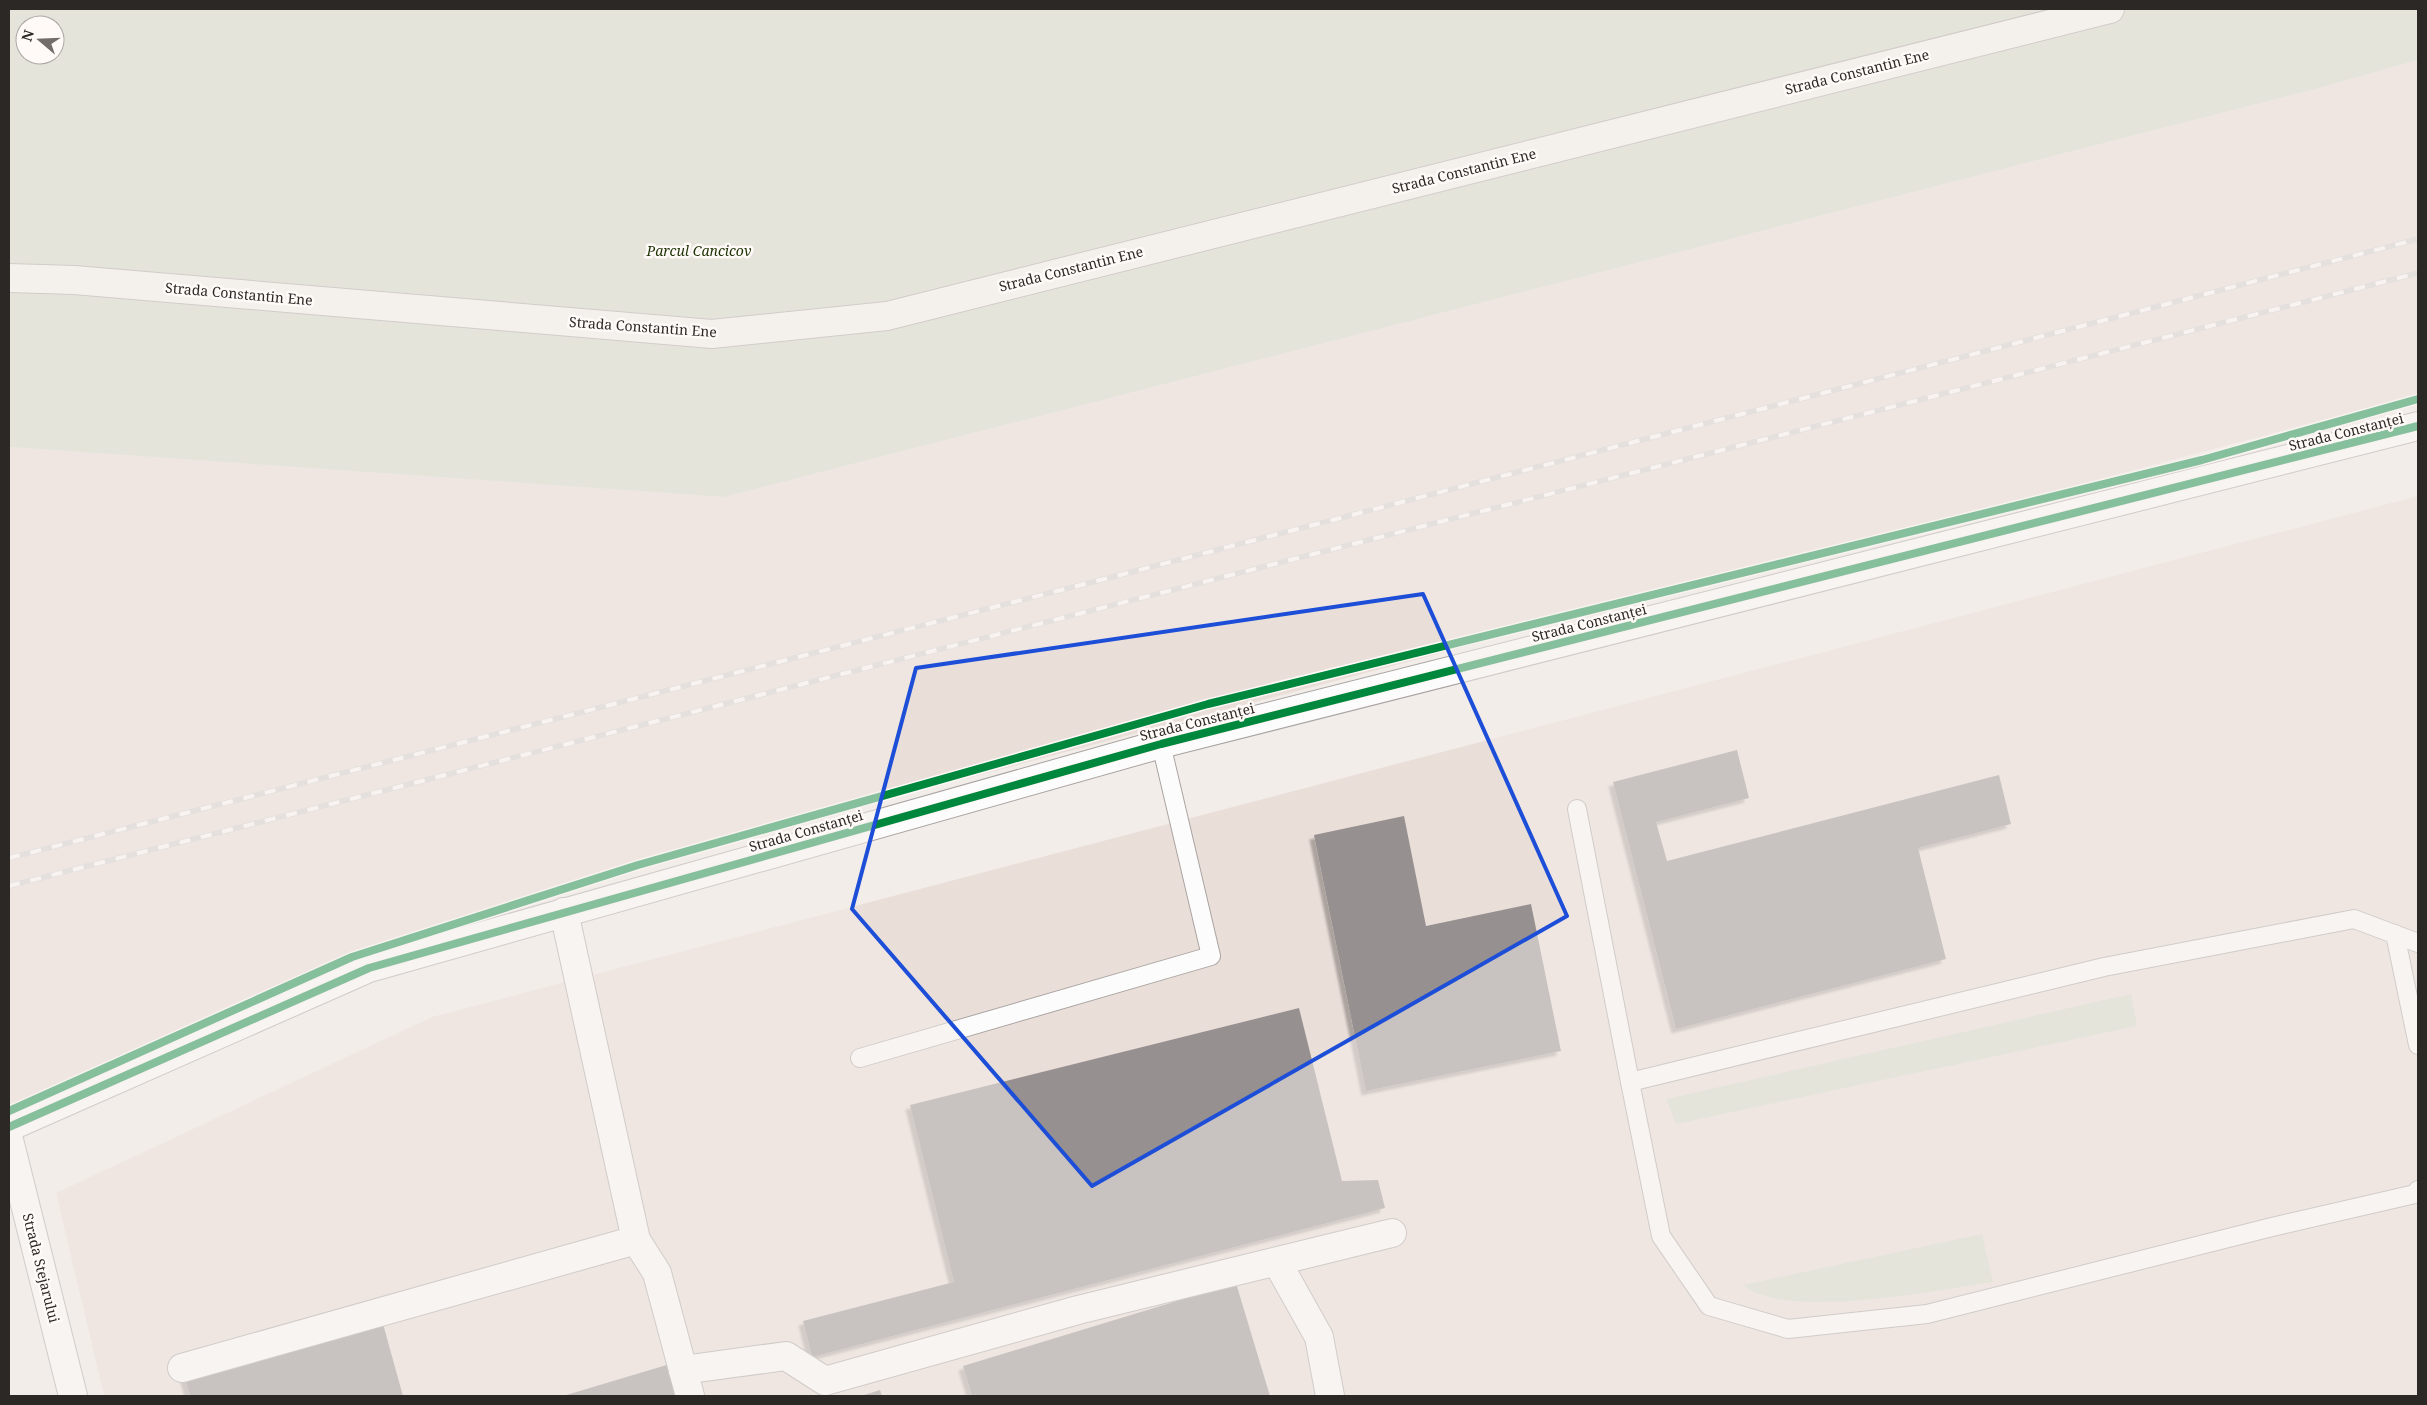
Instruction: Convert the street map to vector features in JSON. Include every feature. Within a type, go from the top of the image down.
[{"type":"main road","name":"Strada Constantin Ene","points":[[9,278],[74,280],[712,334],[886,316],[2110,9]]},
{"type":"street","name":"Strada Constanței","points":[[9,1127],[369,968],[1161,744],[2418,426]]},
{"type":"street","points":[[564,912],[636,1240],[657,1273],[690,1396]]},
{"type":"street","name":"Strada Stejarului","points":[[9,1140],[73,1396]]},
{"type":"street","points":[[682,1370],[786,1356],[825,1381],[1078,1310],[1392,1233]]},
{"type":"street","points":[[182,1368],[636,1240]]},
{"type":"street","points":[[1277,1262],[1319,1337],[1330,1396]]},
{"type":"lane","points":[[860,1058],[1211,956],[1161,744]]},
{"type":"lane","points":[[1577,809],[1661,1236],[1709,1306],[1788,1329],[1927,1314],[2272,1227],[2415,1194],[2418,1190]]},
{"type":"lane","points":[[1630,1082],[2104,967],[2354,919],[2418,943]]},
{"type":"lane","points":[[2395,934],[2418,1045]]},
{"type":"highlighted area","points":[[1423,594],[1567,916],[1092,1186],[852,909],[916,668]]},
{"type":"shaded area","points":[[2418,60],[2418,395],[570,883],[361,953],[9,1111],[9,447],[724,497],[2323,87]]},
{"type":"shaded area","points":[[2418,496],[2418,1396],[104,1396],[56,1193],[432,1017]]},
{"type":"green space","name":"Parcul Cancicov","points":[[9,9],[2418,9],[2418,60],[2323,87],[724,497],[9,447]]},
{"type":"green space","points":[[2131,994],[2137,1026],[1676,1124],[1666,1099]]},
{"type":"green space","points":[[1982,1234],[1993,1282],[1901,1296],[1826,1302],[1792,1301],[1764,1296],[1743,1285]]},
{"type":"building","points":[[1737,750],[1749,798],[1656,822],[1667,861],[1999,775],[2011,824],[1918,848],[1946,959],[1676,1029],[1613,782]]},
{"type":"building","points":[[1404,816],[1426,926],[1531,904],[1561,1051],[1366,1091],[1314,835]]},
{"type":"building","points":[[1299,1008],[1342,1181],[1378,1180],[1385,1208],[812,1357],[803,1321],[954,1282],[910,1105]]},
{"type":"building","points":[[1236,1283],[1270,1396],[972,1396],[963,1366]]},
{"type":"building","points":[[380,1313],[403,1396],[190,1396],[182,1368]]},
{"type":"building","points":[[680,1361],[690,1396],[563,1396]]},
{"type":"building","points":[[880,1390],[882,1396],[861,1396]]},
{"type":"railway","points":[[9,858],[1120,575],[2418,239]]},
{"type":"railway","points":[[9,886],[2418,273]]},
{"type":"cycle path","points":[[9,1111],[352,957],[638,865],[1208,704],[2202,460],[2418,399]]},
{"type":"cycle path","points":[[9,1127],[369,968],[1161,744],[2418,426]]}]
